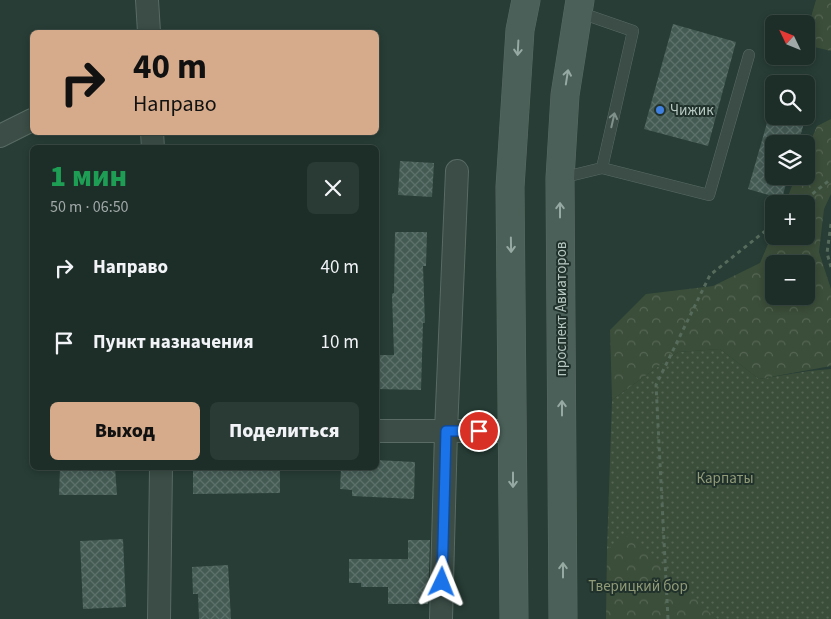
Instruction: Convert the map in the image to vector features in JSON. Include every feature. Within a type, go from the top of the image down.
[{"type":"main road","points":[[514,619],[510,187],[520,30],[526,0]]},
{"type":"main road","name":"проспект Авиаторов","points":[[563,619],[560,178],[565,94],[579,6]]},
{"type":"street","points":[[147,0],[148,30]]},
{"type":"street","points":[[0,136],[30,121]]},
{"type":"street","points":[[441,619],[446,431],[457,171]]},
{"type":"street","points":[[379,431],[512,431]]},
{"type":"street","points":[[159,619],[161,470]]},
{"type":"lane","points":[[579,6],[633,31],[602,168]]},
{"type":"lane","points":[[560,178],[602,168],[709,194],[749,55]]},
{"type":"path","points":[[811,195],[831,179]]},
{"type":"path","points":[[831,224],[826,254],[831,267]]},
{"type":"path","points":[[668,619],[656,385],[710,275],[765,231]]},
{"type":"green space","points":[[816,0],[831,0],[831,51],[815,47],[815,15],[812,15]]},
{"type":"green space","points":[[831,119],[831,194],[824,209],[819,252],[831,289],[831,366],[759,379],[720,349],[678,352],[612,400],[610,330],[646,294],[713,286],[760,263],[768,245],[815,245],[815,195],[789,195],[792,185],[815,185],[815,135],[813,135],[817,126]]},
{"type":"green space","name":"Карпаты","points":[[720,349],[759,379],[831,369],[831,619],[717,619],[607,549],[612,400],[678,352]]},
{"type":"green space","name":"Тверицкий бор","points":[[631,534],[717,619],[606,619],[607,549]]},
{"type":"building","points":[[673,24],[736,42],[708,146],[644,129]]},
{"type":"building","points":[[766,125],[803,125],[801,135],[765,135],[765,185],[786,185],[783,195],[768,195],[748,189]]},
{"type":"building","points":[[400,161],[434,163],[432,197],[398,195]]},
{"type":"building","points":[[395,232],[427,232],[426,266],[423,266],[425,323],[423,323],[421,390],[379,389],[379,355],[394,355],[392,294],[394,293]]},
{"type":"building","points":[[379,460],[415,462],[414,499],[352,496],[352,490],[340,489],[341,470],[379,470]]},
{"type":"building","points":[[60,470],[115,470],[117,495],[59,495]]},
{"type":"building","points":[[193,470],[280,470],[280,493],[193,494]]},
{"type":"building","points":[[123,539],[126,607],[83,609],[80,541]]},
{"type":"building","points":[[408,540],[430,540],[428,604],[388,604],[388,587],[361,587],[361,583],[349,583],[349,559],[408,559]]},
{"type":"building","points":[[228,565],[231,619],[199,619],[198,594],[193,594],[192,567]]},
{"type":"place","name":"Чижик","points":[[660,110]]},
{"type":"route","points":[[442,582],[446,431],[479,431]]}]
